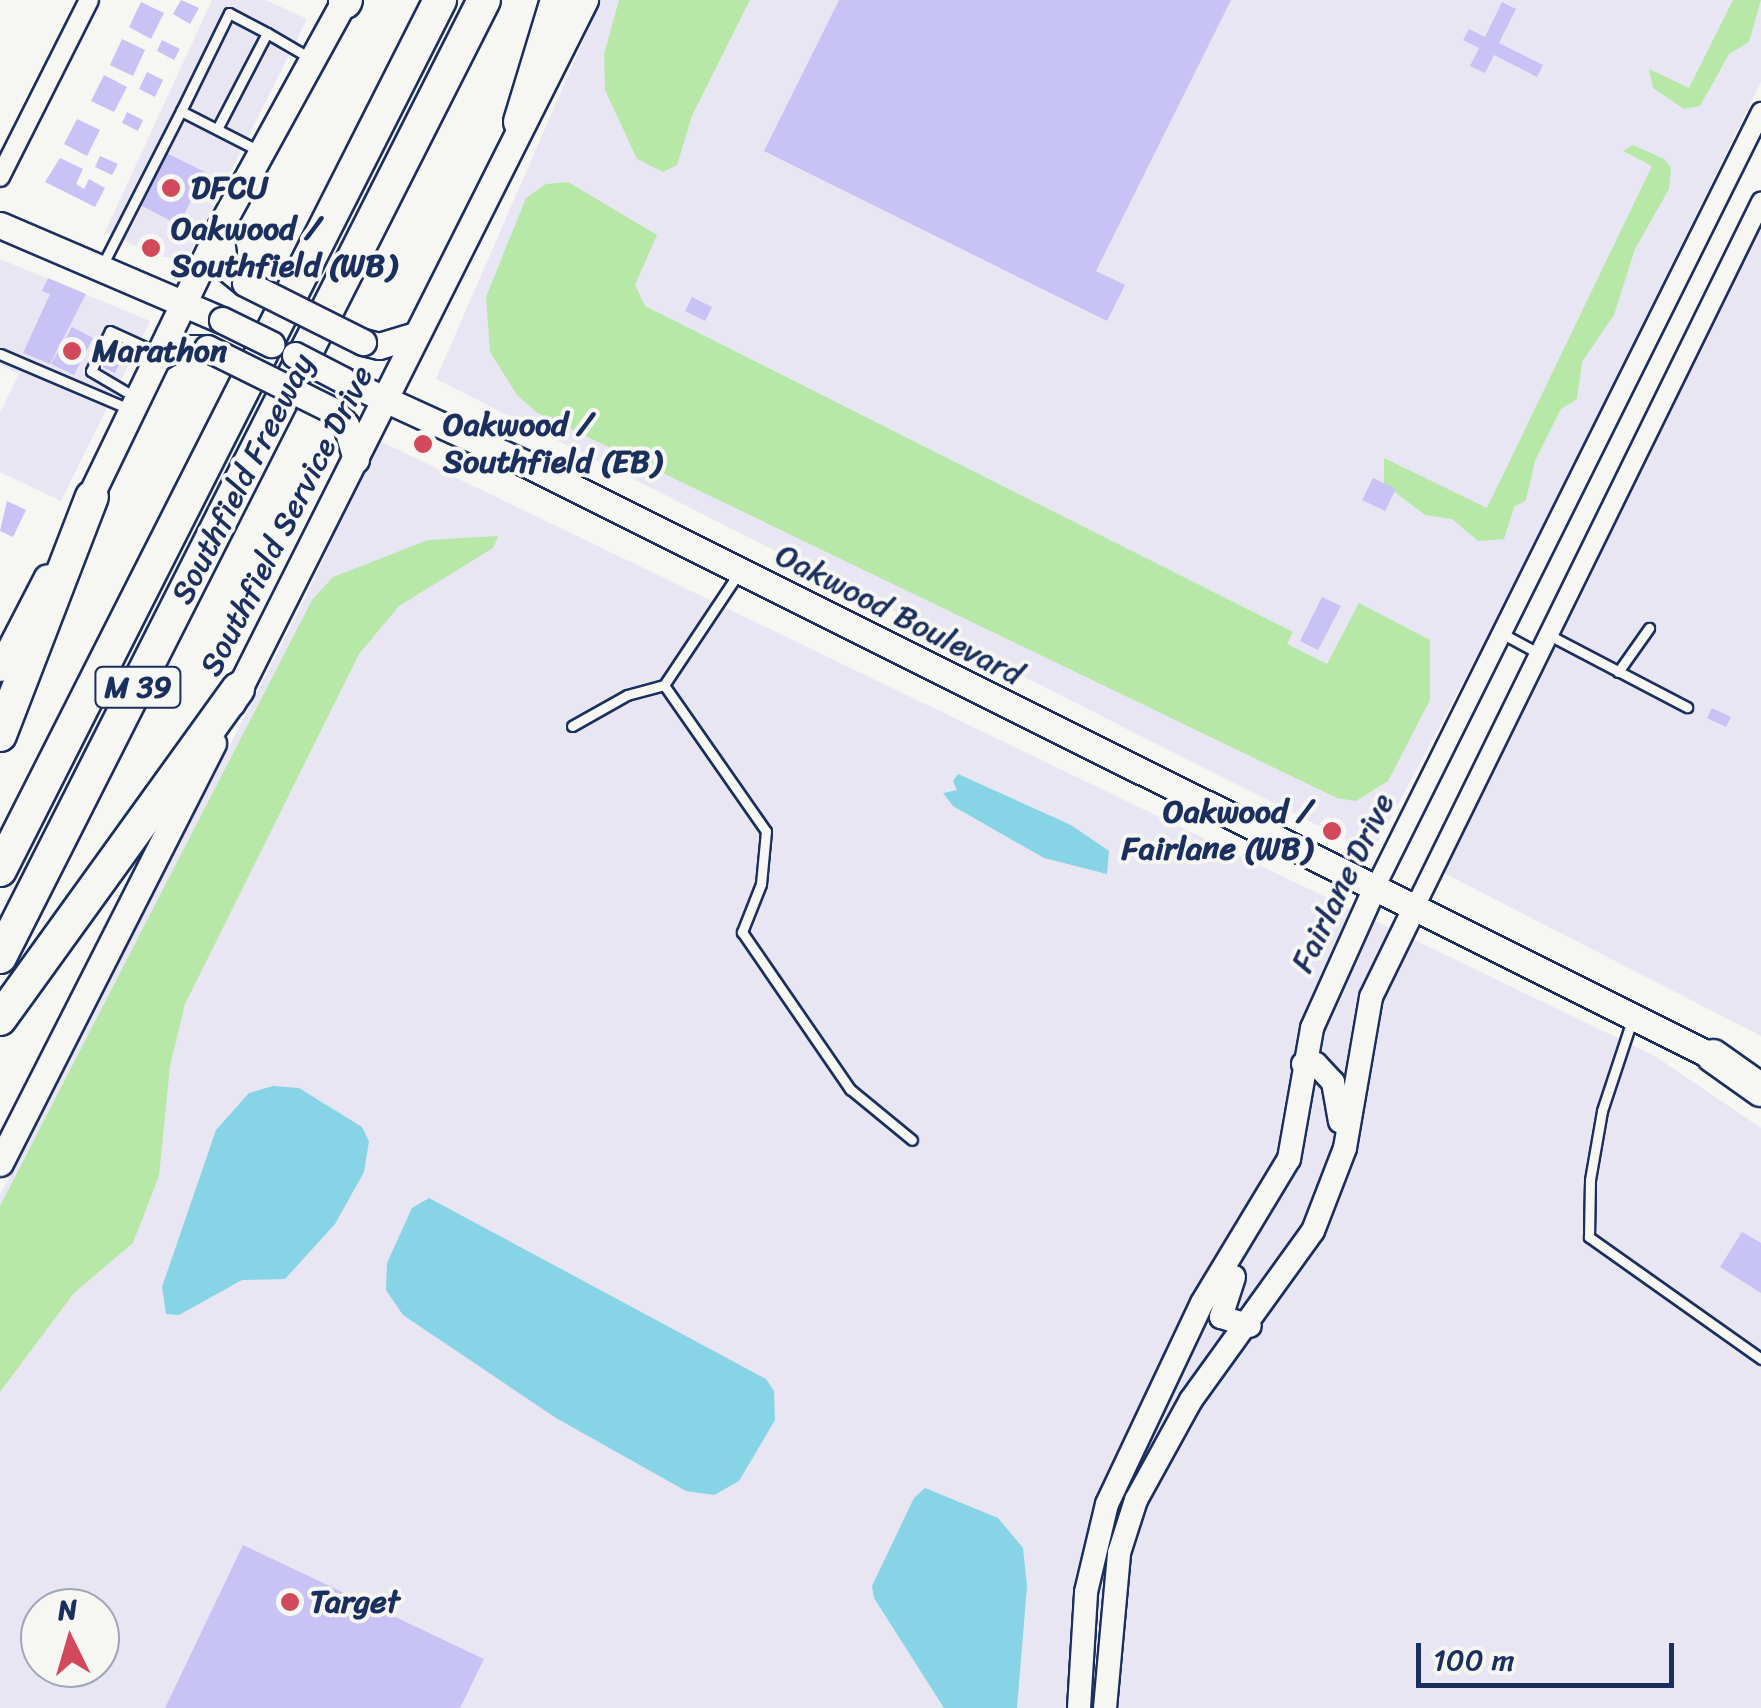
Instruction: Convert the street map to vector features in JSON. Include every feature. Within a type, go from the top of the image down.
[{"type":"highway","name":"Southfield Freeway","points":[[0,870],[440,0]]},
{"type":"highway","name":"Southfield Freeway","points":[[0,957],[484,0]]},
{"type":"highway","points":[[520,122],[557,0]]},
{"type":"highway","points":[[0,735],[92,496]]},
{"type":"highway","points":[[0,1019],[238,689]]},
{"type":"highway","points":[[1713,1056],[1761,1090]]},
{"type":"main road","name":"Southfield Service Drive","points":[[0,1162],[584,0]]},
{"type":"main road","points":[[0,668],[92,496],[220,227],[345,1]]},
{"type":"main road","name":"Oakwood Boulevard","points":[[0,224],[222,320],[739,571],[1761,1081]]},
{"type":"main road","points":[[220,227],[224,266],[245,283],[363,342],[380,346],[416,335]]},
{"type":"main road","points":[[158,356],[174,348],[207,348],[334,410],[346,425],[356,460]]},
{"type":"street","points":[[0,176],[89,0]]},
{"type":"street","name":"Fairlane Drive","points":[[1078,1708],[1086,1592],[1107,1504],[1202,1304],[1271,1199],[1298,1125],[1303,1064],[1322,999],[1761,112]]},
{"type":"street","points":[[1106,1708],[1118,1552],[1132,1510],[1191,1400],[1250,1326],[1313,1230],[1345,1148],[1371,997],[1761,202]]},
{"type":"street","points":[[1303,1064],[1316,1064],[1333,1082],[1342,1106],[1313,1230]]},
{"type":"street","points":[[1250,1326],[1222,1317],[1220,1305],[1266,1230],[1271,1199]]},
{"type":"lane","points":[[100,268],[229,13],[311,59]]},
{"type":"lane","points":[[216,129],[268,32]]},
{"type":"lane","points":[[180,110],[261,152]]},
{"type":"lane","points":[[135,404],[90,371],[110,331],[158,356]]},
{"type":"lane","points":[[0,354],[135,404]]},
{"type":"lane","points":[[572,726],[626,695],[664,684],[739,571]]},
{"type":"lane","points":[[1618,672],[1650,628]]},
{"type":"lane","points":[[1502,633],[1540,654]]},
{"type":"lane","points":[[1549,636],[1687,708]]},
{"type":"lane","points":[[664,684],[766,831],[761,884],[742,932],[850,1089],[912,1140]]},
{"type":"lane","points":[[1633,1016],[1602,1111],[1590,1180],[1590,1238],[1761,1359]]},
{"type":"shaded area","points":[[212,0],[266,0],[307,19],[188,257],[159,257],[105,232]]},
{"type":"shaded area","points":[[601,0],[1761,0],[1761,82],[1515,585],[1372,853],[436,379]]},
{"type":"shaded area","points":[[1761,227],[1761,1036],[1442,872]]},
{"type":"shaded area","points":[[0,259],[150,321],[61,501],[0,472],[0,413],[19,374],[0,365]]},
{"type":"shaded area","points":[[378,440],[1655,1056],[1761,1128],[1761,1708],[0,1708],[0,1195],[306,596]]},
{"type":"green space","points":[[619,0],[750,0],[692,116],[677,165],[663,172],[637,159],[605,90],[604,54]]},
{"type":"green space","points":[[1733,0],[1761,0],[1749,42],[1729,54],[1700,106],[1684,109],[1653,88],[1649,69],[1689,88]]},
{"type":"green space","points":[[1633,145],[1664,159],[1671,168],[1669,189],[1635,249],[1614,315],[1582,362],[1577,399],[1561,409],[1535,461],[1526,500],[1514,507],[1504,539],[1478,541],[1452,519],[1425,515],[1384,484],[1384,458],[1487,508],[1652,166],[1623,151]]},
{"type":"green space","points":[[568,182],[657,235],[635,285],[645,306],[1293,632],[1287,644],[1327,664],[1359,603],[1430,640],[1430,700],[1388,781],[1356,801],[1337,798],[536,412],[517,395],[490,352],[486,297],[526,198],[546,184]]},
{"type":"green space","points":[[498,536],[493,548],[399,606],[359,654],[185,1004],[170,1066],[159,1176],[133,1243],[74,1293],[0,1392],[0,1206],[312,600],[333,577],[428,540]]},
{"type":"water","points":[[958,774],[1071,825],[1109,851],[1107,874],[1044,858],[953,806],[943,793],[957,790],[953,781]]},
{"type":"water","points":[[273,1086],[299,1088],[362,1127],[369,1141],[364,1172],[335,1224],[285,1279],[242,1280],[179,1315],[166,1314],[162,1287],[216,1130],[249,1093]]},
{"type":"water","points":[[429,1198],[766,1379],[774,1391],[775,1420],[739,1481],[714,1495],[686,1491],[556,1418],[403,1315],[386,1290],[387,1263],[412,1208]]},
{"type":"water","points":[[925,1488],[998,1518],[1023,1548],[1027,1586],[1017,1708],[944,1708],[874,1598],[872,1586],[914,1498]]},
{"type":"building","points":[[181,0],[199,8],[190,24],[173,14]]},
{"type":"building","points":[[839,0],[1231,0],[1096,271],[1125,285],[1107,321],[764,151]]},
{"type":"building","points":[[141,2],[164,13],[151,39],[129,27]]},
{"type":"building","points":[[1502,2],[1516,9],[1499,43],[1543,65],[1537,77],[1494,55],[1485,73],[1470,66],[1479,48],[1463,40],[1469,29],[1485,37]]},
{"type":"building","points":[[122,39],[145,50],[133,76],[110,65]]},
{"type":"building","points":[[162,40],[180,49],[174,60],[157,51]]},
{"type":"building","points":[[147,72],[163,80],[155,97],[139,89]]},
{"type":"building","points":[[104,75],[127,87],[114,112],[91,101]]},
{"type":"building","points":[[127,112],[143,120],[138,131],[122,123]]},
{"type":"building","points":[[77,119],[100,130],[87,156],[64,144]]},
{"type":"building","name":"DFCU","points":[[164,152],[205,172],[179,225],[138,204]]},
{"type":"building","points":[[100,156],[118,164],[112,175],[95,167]]},
{"type":"building","points":[[60,158],[83,169],[76,184],[84,189],[89,179],[105,188],[95,207],[45,182]]},
{"type":"building","points":[[48,278],[86,294],[50,364],[23,353],[50,294],[42,291]]},
{"type":"building","points":[[692,297],[712,307],[705,321],[685,311]]},
{"type":"building","name":"Marathon","points":[[72,327],[93,338],[74,375],[51,364]]},
{"type":"building","points":[[107,342],[125,351],[115,373],[96,364]]},
{"type":"building","points":[[1373,478],[1396,489],[1385,511],[1362,500]]},
{"type":"building","points":[[7,501],[26,510],[13,537],[0,531]]},
{"type":"building","points":[[1322,597],[1341,606],[1318,650],[1300,641]]},
{"type":"building","points":[[1712,708],[1731,717],[1726,727],[1707,718]]},
{"type":"building","points":[[1742,1232],[1761,1243],[1761,1293],[1720,1267]]},
{"type":"building","name":"Target","points":[[243,1545],[484,1659],[460,1708],[165,1708]]},
{"type":"place","name":"DFCU","points":[[171,188]]},
{"type":"place","name":"Oakwood / Southfield (WB)","points":[[151,248]]},
{"type":"place","name":"Marathon","points":[[72,351]]},
{"type":"place","name":"Oakwood / Southfield (EB)","points":[[423,444]]},
{"type":"place","name":"Oakwood / Fairlane (WB)","points":[[1332,831]]},
{"type":"place","name":"Target","points":[[290,1602]]}]
